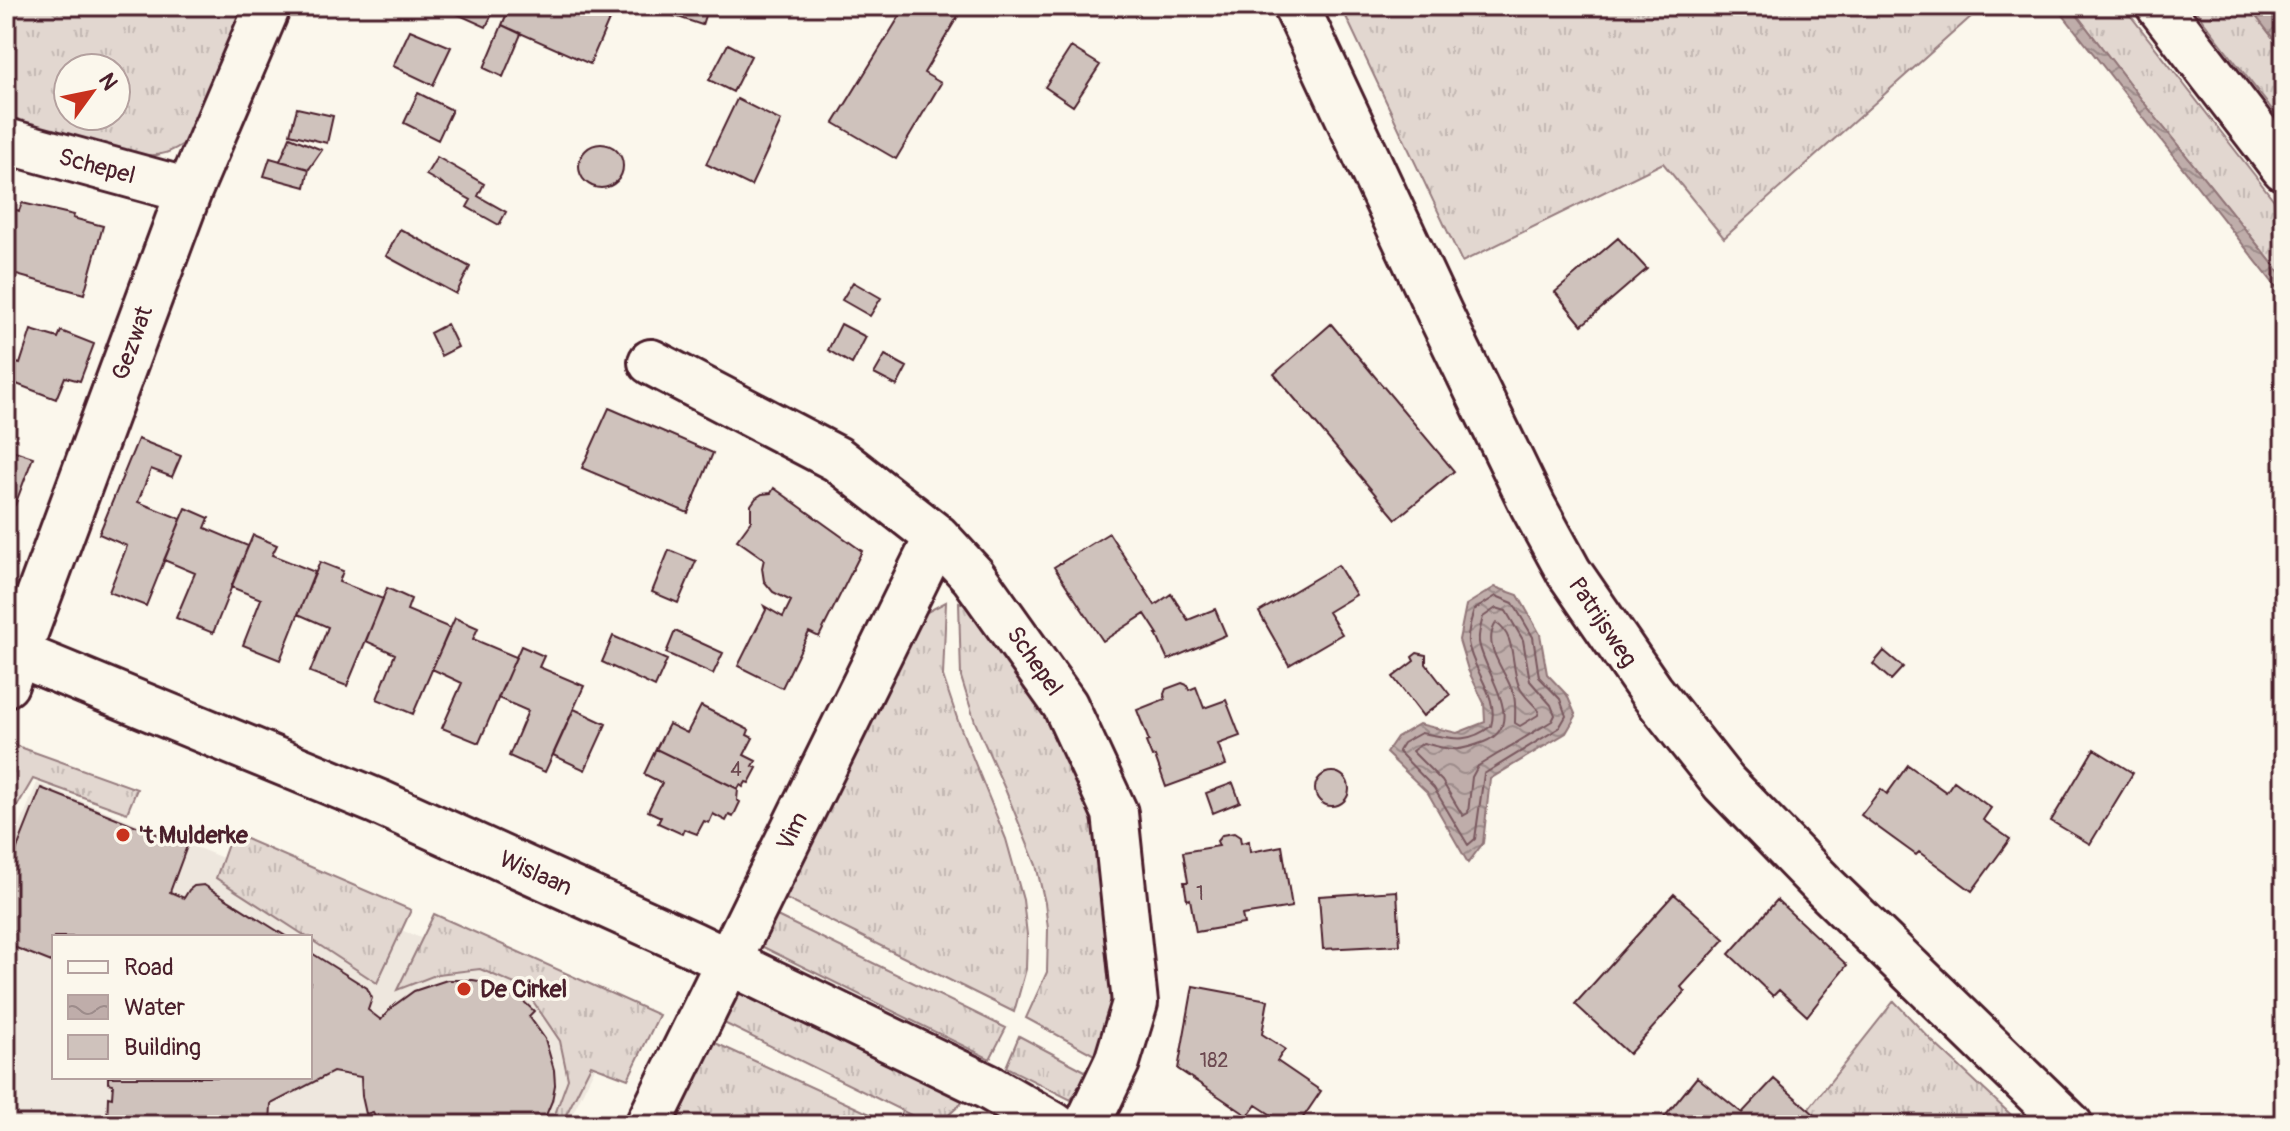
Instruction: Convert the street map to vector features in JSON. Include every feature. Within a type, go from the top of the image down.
[{"type":"street","name":"Gezwat","points":[[10,662],[189,191],[268,6]]},
{"type":"street","name":"Patrijsweg","points":[[1296,6],[1533,506],[1569,572],[1651,691],[1724,783],[1804,866],[2070,1125]]},
{"type":"street","points":[[2159,6],[2284,168]]},
{"type":"street","name":"Schepel","points":[[6,141],[189,191]]},
{"type":"street","name":"Schepel","points":[[651,362],[837,459],[937,537],[973,576],[1065,705],[1115,813],[1135,1003],[1117,1062],[1087,1125]]},
{"type":"street","name":"Vim","points":[[648,1125],[937,537]]},
{"type":"street","name":"Wislaan","points":[[10,662],[378,802],[728,960],[988,1087],[1054,1125]]},
{"type":"shaded area","points":[[37,783],[619,1018],[567,1125],[6,1125],[6,861]]},
{"type":"green space","points":[[6,6],[252,6],[189,140],[172,151],[141,155],[59,132],[132,132],[132,52],[52,52],[52,130],[6,117]]},
{"type":"green space","points":[[1341,6],[1983,6],[1724,238],[1663,163],[1462,262]]},
{"type":"green space","points":[[2070,6],[2123,6],[2284,213],[2284,278],[2145,104]]},
{"type":"green space","points":[[2192,6],[2248,6],[2284,52],[2284,125]]},
{"type":"green space","points":[[946,602],[943,676],[1006,839],[1023,900],[1027,935],[1026,969],[1014,1012],[782,897],[914,627],[925,613]]},
{"type":"green space","points":[[959,602],[984,612],[1027,676],[1081,787],[1102,855],[1115,962],[1109,1011],[1098,1057],[1026,1018],[1047,972],[1045,903],[1036,865],[975,722],[961,677]]},
{"type":"green space","points":[[6,742],[137,789],[127,813],[33,779],[16,808],[6,805]]},
{"type":"green space","points":[[232,833],[411,910],[377,983],[312,940],[312,935],[304,935],[216,878]]},
{"type":"green space","points":[[434,914],[659,1015],[628,1079],[591,1065],[561,1125],[551,1125],[568,1079],[560,1041],[524,988],[480,969],[438,974],[397,990]]},
{"type":"green space","points":[[775,915],[1006,1028],[990,1059],[761,946]]},
{"type":"green space","points":[[740,993],[964,1101],[938,1125],[931,1125],[724,1023]]},
{"type":"green space","points":[[1894,1001],[1932,1041],[2022,1125],[1796,1125]]},
{"type":"green space","points":[[1019,1036],[1087,1072],[1071,1100],[1006,1067]]},
{"type":"green space","points":[[711,1041],[894,1125],[669,1125]]},
{"type":"water","points":[[2056,6],[2070,6],[2284,278],[2284,297]]},
{"type":"water","points":[[2248,6],[2284,6],[2284,52]]},
{"type":"water","points":[[1495,587],[1518,595],[1540,634],[1547,674],[1567,695],[1576,716],[1566,733],[1490,779],[1483,843],[1468,863],[1428,793],[1386,753],[1397,737],[1419,724],[1457,733],[1485,722],[1484,703],[1468,670],[1459,640],[1466,605]]},
{"type":"building","points":[[458,6],[496,6],[486,27],[455,13]]},
{"type":"building","points":[[510,6],[615,6],[590,64],[502,25]]},
{"type":"building","points":[[645,6],[708,6],[702,25]]},
{"type":"building","points":[[906,6],[964,6],[924,73],[941,83],[896,159],[834,123]]},
{"type":"building","points":[[502,25],[521,34],[503,77],[484,68]]},
{"type":"building","points":[[410,30],[451,47],[433,85],[393,66]]},
{"type":"building","points":[[728,44],[751,56],[733,92],[709,80]]},
{"type":"building","points":[[1071,47],[1100,65],[1073,106],[1045,87]]},
{"type":"building","points":[[418,93],[452,110],[438,140],[404,123]]},
{"type":"building","points":[[737,99],[781,121],[751,186],[706,164]]},
{"type":"building","points":[[297,108],[333,116],[327,143],[290,134]]},
{"type":"building","points":[[290,137],[322,150],[309,169],[280,161]]},
{"type":"building","points":[[601,144],[616,151],[623,166],[616,181],[601,188],[586,181],[579,166],[586,151]]},
{"type":"building","points":[[437,157],[484,184],[478,196],[506,212],[499,225],[467,207],[471,200],[426,175]]},
{"type":"building","points":[[270,158],[309,169],[305,187],[264,176]]},
{"type":"building","points":[[22,203],[74,215],[73,218],[103,226],[84,294],[6,272],[12,234],[7,233],[14,209],[19,211]]},
{"type":"building","points":[[400,229],[470,267],[456,294],[386,256]]},
{"type":"building","points":[[1618,238],[1647,269],[1582,325],[1555,292]]},
{"type":"building","points":[[853,282],[881,298],[870,316],[842,300]]},
{"type":"building","points":[[447,324],[458,347],[441,356],[430,333]]},
{"type":"building","points":[[841,324],[866,337],[852,364],[828,350]]},
{"type":"building","points":[[1331,324],[1454,471],[1396,519],[1274,374]]},
{"type":"building","points":[[31,330],[58,338],[61,331],[94,344],[80,381],[65,377],[56,399],[6,380],[6,360],[20,364]]},
{"type":"building","points":[[885,355],[907,367],[897,386],[874,374]]},
{"type":"building","points":[[609,408],[713,453],[688,513],[582,468]]},
{"type":"building","points":[[138,439],[181,456],[172,477],[151,469],[138,502],[181,519],[146,606],[109,592],[127,546],[99,534]]},
{"type":"building","points":[[6,448],[33,457],[15,505],[12,504],[15,497],[6,494]]},
{"type":"building","points":[[774,488],[862,551],[819,637],[809,632],[782,688],[738,666],[766,610],[764,606],[783,617],[791,601],[773,592],[764,581],[764,559],[737,540],[751,521],[751,505],[756,498],[771,493]]},
{"type":"building","points":[[186,508],[209,518],[205,528],[248,546],[213,633],[176,618],[195,573],[164,560]]},
{"type":"building","points":[[1109,533],[1155,605],[1171,594],[1188,620],[1215,609],[1226,635],[1168,660],[1158,634],[1145,614],[1103,641],[1054,567]]},
{"type":"building","points":[[253,535],[277,545],[272,555],[315,572],[280,660],[243,645],[261,599],[231,587]]},
{"type":"building","points":[[669,550],[696,561],[678,603],[652,592]]},
{"type":"building","points":[[320,562],[343,571],[339,582],[383,599],[347,686],[310,672],[328,627],[298,614]]},
{"type":"building","points":[[1338,565],[1356,595],[1328,612],[1342,634],[1289,665],[1259,612]]},
{"type":"building","points":[[387,588],[411,599],[407,610],[450,628],[413,714],[377,699],[395,654],[366,641]]},
{"type":"building","points":[[455,618],[478,628],[473,639],[516,657],[479,743],[442,728],[462,683],[432,669]]},
{"type":"building","points":[[675,631],[723,653],[713,674],[666,653]]},
{"type":"building","points":[[613,636],[667,660],[655,687],[602,662]]},
{"type":"building","points":[[521,646],[544,656],[539,667],[584,686],[545,772],[509,756],[528,711],[498,698]]},
{"type":"building","points":[[1884,651],[1903,667],[1891,680],[1873,664]]},
{"type":"building","points":[[1417,653],[1426,655],[1426,664],[1450,695],[1423,716],[1393,677],[1414,661],[1412,657]]},
{"type":"building","points":[[1182,683],[1189,690],[1196,687],[1204,708],[1226,700],[1240,736],[1218,744],[1226,765],[1166,787],[1155,756],[1152,757],[1146,742],[1149,741],[1137,710],[1165,699],[1166,689]]},
{"type":"building","points":[[701,706],[749,730],[747,735],[753,738],[744,755],[756,761],[753,766],[757,768],[749,783],[746,782],[743,787],[740,785],[738,789],[656,749],[669,724],[687,733]]},
{"type":"building","points":[[574,709],[606,724],[585,770],[553,755]]},
{"type":"building","points":[[656,749],[738,789],[737,800],[740,802],[733,817],[729,815],[726,821],[713,814],[709,823],[704,821],[697,834],[684,829],[682,834],[658,823],[661,817],[648,811],[662,783],[644,774]]},
{"type":"building","points":[[2094,749],[2133,773],[2090,844],[2051,821]]},
{"type":"building","points":[[1908,765],[1946,792],[1954,781],[1991,808],[1983,820],[2010,839],[1972,891],[1861,815],[1881,789],[1887,794]]},
{"type":"building","points":[[1332,772],[1344,777],[1349,789],[1344,801],[1332,806],[1320,801],[1315,789],[1320,777]]},
{"type":"building","points":[[1233,783],[1240,802],[1213,813],[1206,793]]},
{"type":"building","points":[[41,788],[187,846],[170,892],[184,898],[194,886],[204,885],[284,935],[52,935],[52,962],[6,944],[6,876]]},
{"type":"building","points":[[1234,833],[1240,837],[1241,843],[1249,841],[1250,852],[1282,846],[1292,907],[1242,915],[1244,924],[1196,932],[1184,882],[1188,882],[1183,852],[1219,846],[1217,841],[1222,835]]},
{"type":"building","points":[[1397,891],[1400,945],[1323,949],[1319,896]]},
{"type":"building","points":[[1674,894],[1725,939],[1681,987],[1685,992],[1629,1054],[1575,1004]]},
{"type":"building","points":[[1777,900],[1847,965],[1807,1016],[1779,990],[1773,996],[1729,954]]},
{"type":"building","points":[[312,953],[367,988],[372,998],[368,1010],[381,1020],[392,1007],[414,991],[447,980],[490,983],[521,999],[534,1011],[529,1016],[545,1039],[555,1085],[542,1125],[380,1125],[373,1112],[366,1114],[361,1077],[333,1072],[271,1104],[270,1125],[107,1125],[108,1097],[112,1098],[113,1084],[108,1083],[108,1079],[312,1079]]},
{"type":"building","points":[[1193,986],[1268,1000],[1262,1034],[1285,1049],[1277,1061],[1321,1091],[1298,1125],[1287,1125],[1256,1105],[1248,1116],[1178,1069]]},
{"type":"building","points":[[1697,1077],[1742,1113],[1774,1079],[1814,1114],[1804,1125],[1658,1125]]},
{"type":"place","name":"'t Mulderke","points":[[123,835]]},
{"type":"place","name":"De Cirkel","points":[[464,989]]}]
